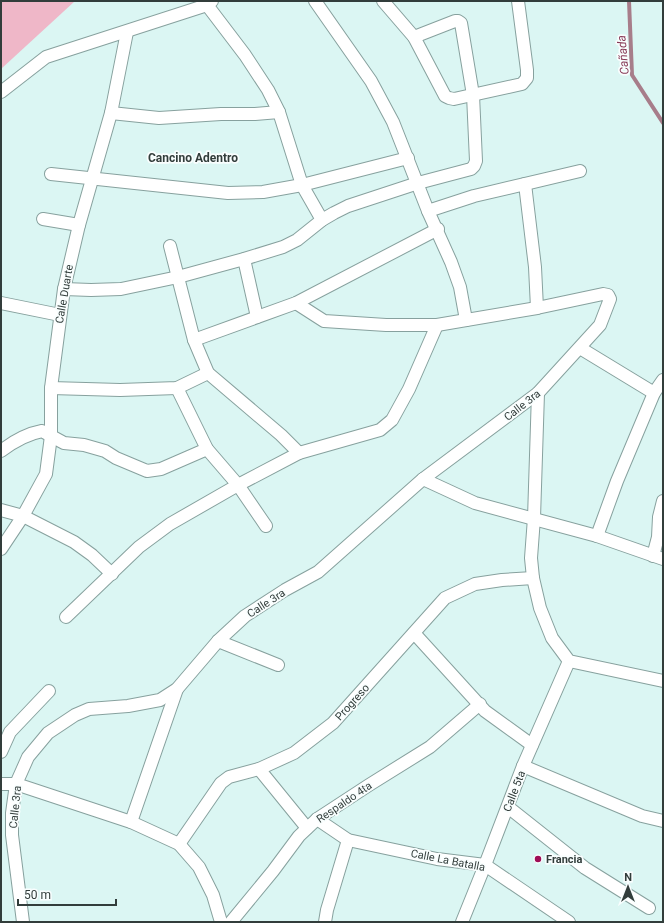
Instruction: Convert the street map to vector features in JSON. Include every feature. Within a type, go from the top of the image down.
[{"type":"street","points":[[315,1],[371,82],[393,122],[428,211],[438,229],[451,262],[460,287],[466,320]]},
{"type":"street","points":[[383,1],[414,37],[444,96],[454,99],[522,84],[527,78],[518,1]]},
{"type":"street","points":[[1,92],[46,57],[127,32],[210,3],[268,90],[279,112],[302,185],[322,220]]},
{"type":"street","points":[[64,289],[121,289],[178,277],[244,259],[283,247],[297,240],[334,212],[348,206],[418,183],[471,169],[476,161],[473,95],[461,23],[455,21],[414,37]]},
{"type":"street","name":"Calle Duarte","points":[[1,549],[23,516],[46,474],[50,436],[51,388],[64,289],[79,225],[111,113],[127,32]]},
{"type":"street","points":[[111,113],[159,118],[279,112]]},
{"type":"street","points":[[50,174],[179,189],[228,193],[262,192],[302,185],[408,158]]},
{"type":"street","points":[[428,211],[474,196],[580,171]]},
{"type":"street","points":[[296,303],[324,321],[386,325],[437,325],[537,308],[535,267],[524,184]]},
{"type":"street","points":[[43,220],[79,225]]},
{"type":"street","points":[[194,340],[296,303],[438,229]]},
{"type":"street","points":[[170,246],[194,340],[208,373],[281,435],[299,453]]},
{"type":"street","points":[[244,259],[257,317]]},
{"type":"street","name":"Calle 3ra","points":[[23,922],[12,836],[12,813],[16,784],[28,757],[48,733],[89,709],[128,706],[160,700],[177,689],[218,641],[245,616],[285,590],[318,572],[423,478],[538,393],[600,325],[610,299],[608,295],[603,294],[537,308]]},
{"type":"street","points":[[1,303],[60,315]]},
{"type":"street","points":[[66,617],[139,547],[170,524],[238,485],[299,453],[380,430],[392,420],[409,389],[437,325]]},
{"type":"street","points":[[580,348],[654,393]]},
{"type":"street","points":[[51,388],[120,390],[177,388],[208,373]]},
{"type":"street","points":[[597,536],[654,393],[663,380]]},
{"type":"street","points":[[177,388],[206,449],[238,485],[266,526]]},
{"type":"street","points":[[538,393],[534,518],[530,558],[540,608],[552,638],[568,661],[663,681]]},
{"type":"street","points":[[1,451],[15,440],[29,434],[42,431],[64,443],[84,445],[105,451],[116,458],[147,470],[161,469],[206,449]]},
{"type":"street","points":[[423,478],[475,503],[597,536],[658,557],[659,517],[663,501]]},
{"type":"street","points":[[1,510],[23,516],[74,542],[92,555],[112,574]]},
{"type":"street","name":"Progreso","points":[[179,844],[221,783],[229,777],[259,769],[294,752],[333,723],[445,598],[475,584],[502,580],[533,578]]},
{"type":"street","points":[[414,633],[485,710],[532,745]]},
{"type":"street","points":[[218,641],[278,666]]},
{"type":"street","name":"Calle 5ta","points":[[462,922],[486,864],[523,766],[568,661]]},
{"type":"street","points":[[131,822],[177,689]]},
{"type":"street","points":[[1,752],[10,732],[49,691]]},
{"type":"street","name":"Respaldo 4ta","points":[[231,922],[307,828],[369,785],[430,747],[480,704]]},
{"type":"street","points":[[523,766],[642,816],[663,821]]},
{"type":"street","points":[[259,769],[307,828]]},
{"type":"street","points":[[1,784],[16,784],[131,822],[179,844],[199,867],[213,895],[221,922]]},
{"type":"street","points":[[508,807],[585,868],[649,908]]},
{"type":"street","name":"Calle La Batalla","points":[[318,819],[348,840],[437,859],[486,864],[569,922]]},
{"type":"street","points":[[325,922],[327,910],[348,840]]},
{"type":"shaded area","points":[[1,1],[75,1],[1,69]]},
{"type":"waterway","name":"Cañada","points":[[629,1],[632,75],[663,123]]},
{"type":"place","name":"Francia","points":[[538,859]]},
{"type":"district","name":"Cancino Adentro","points":[[193,158]]}]
